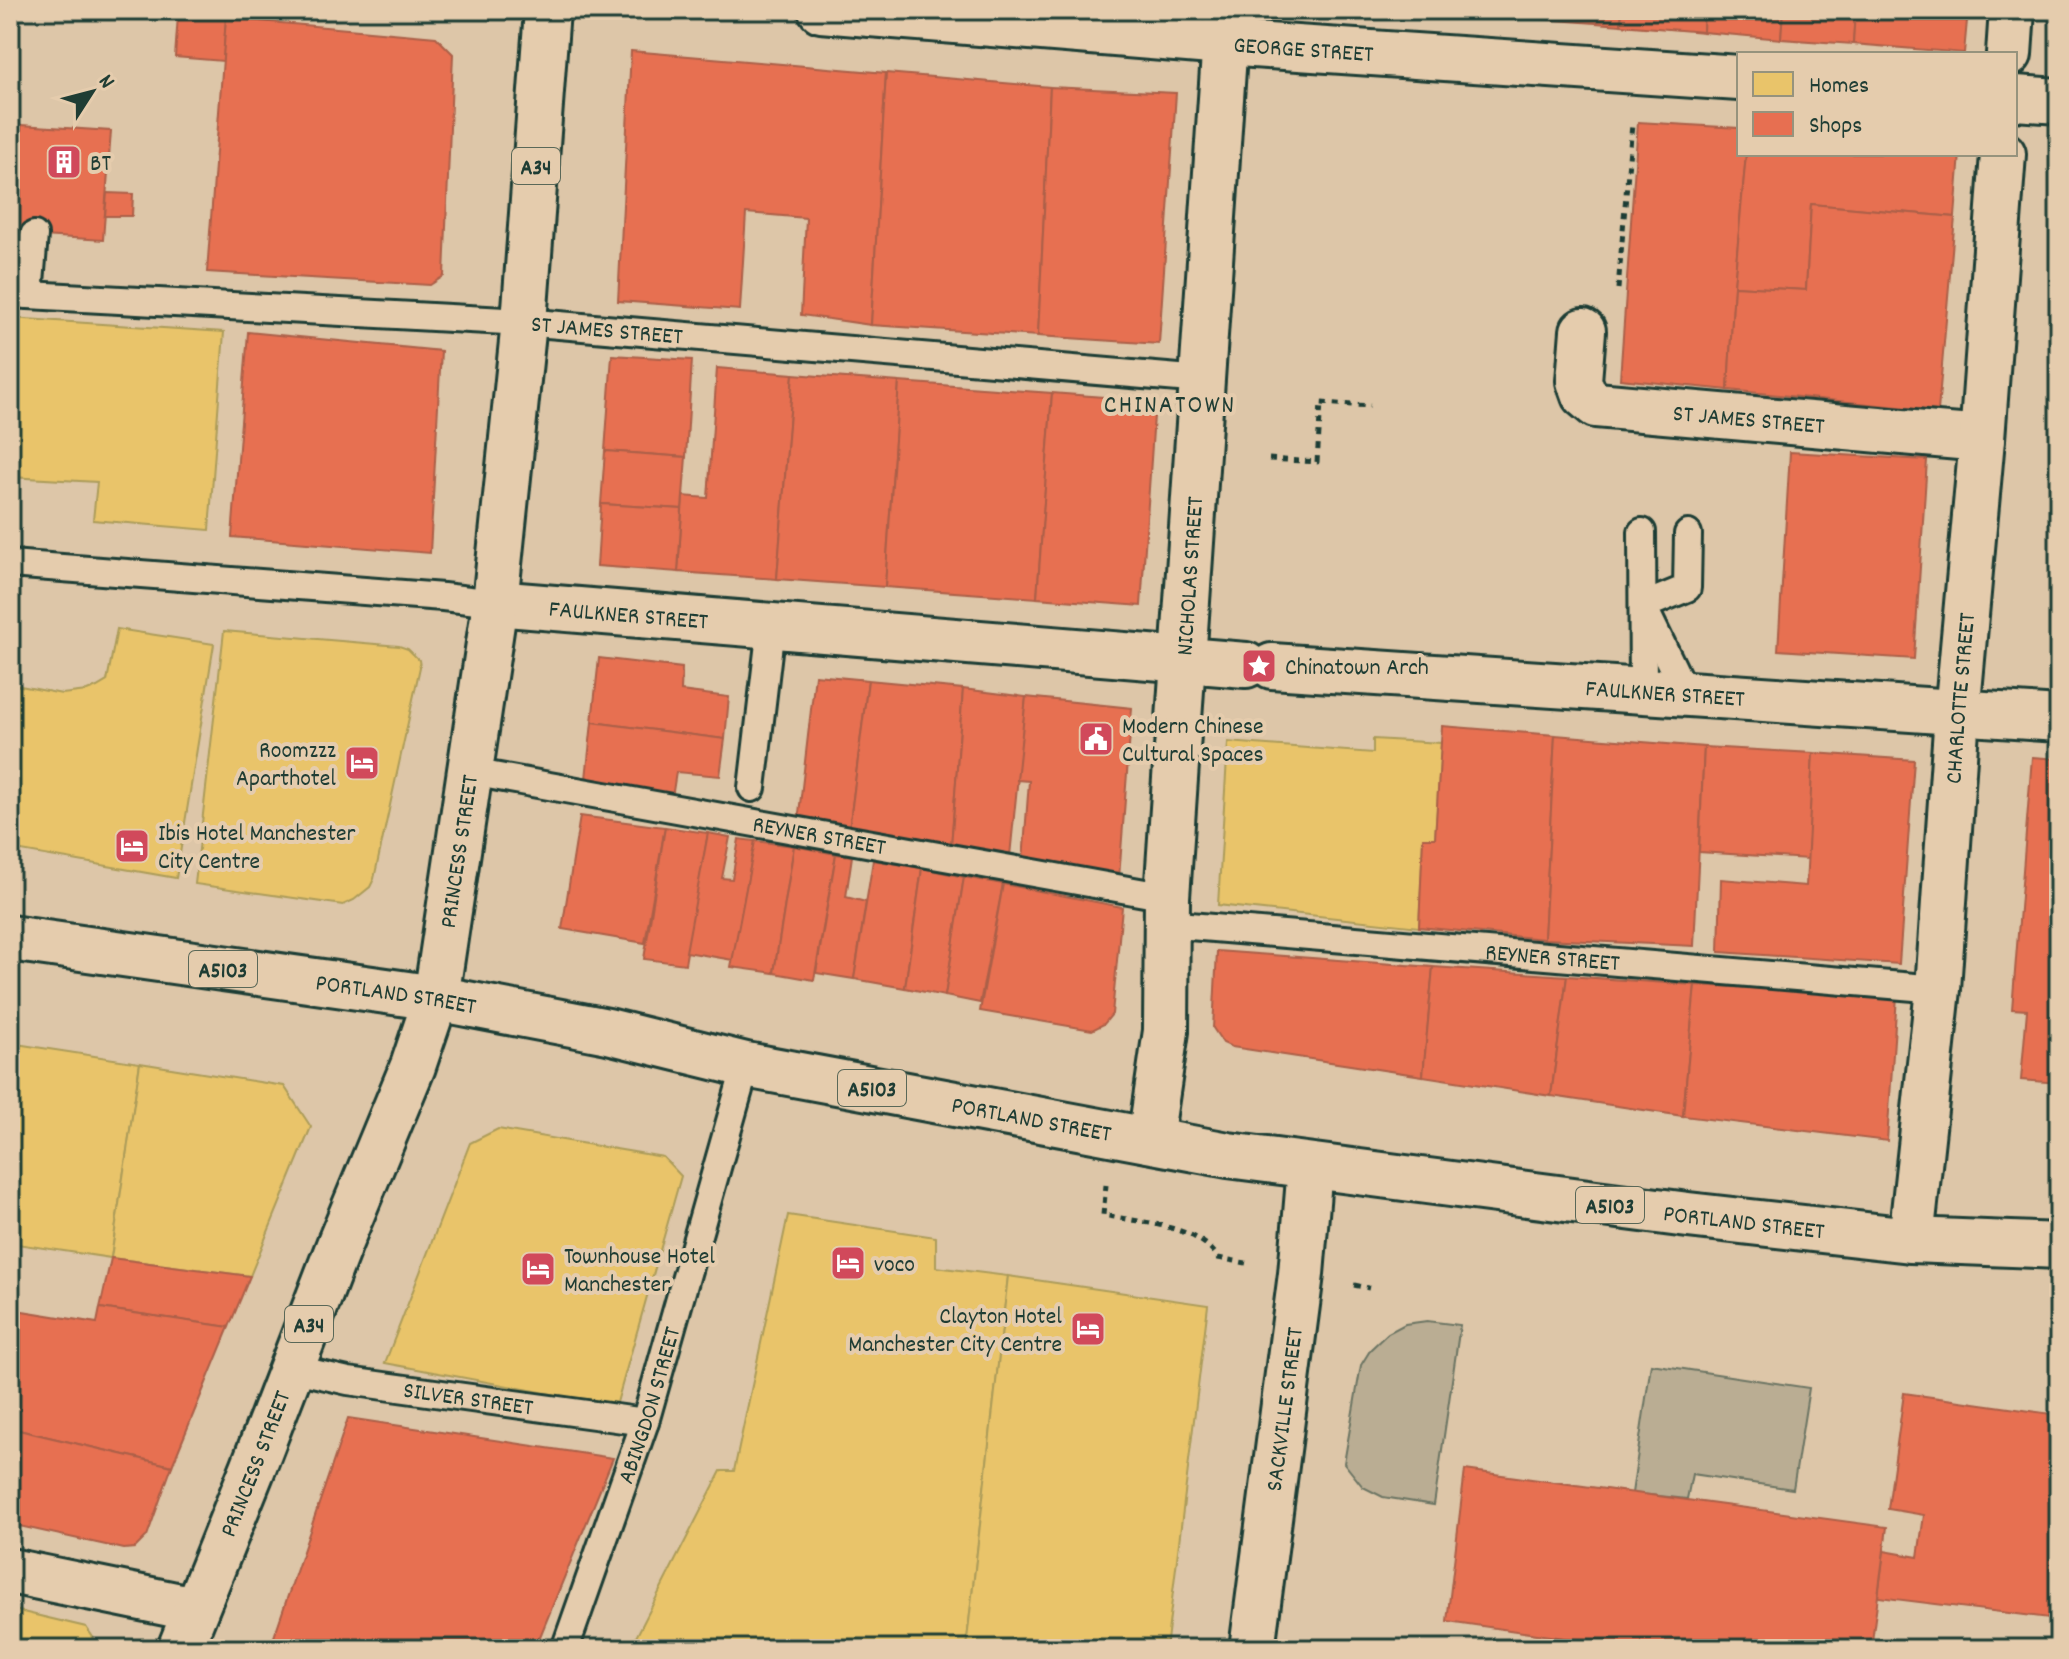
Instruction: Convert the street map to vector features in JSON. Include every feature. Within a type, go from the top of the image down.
[{"type":"street","name":"PRINCESS STREET","points":[[188,1629],[413,1066],[436,998],[495,603],[524,322],[547,10]]},
{"type":"street","name":"GEORGE STREET","points":[[821,10],[1226,26],[1637,71],[1737,78]]},
{"type":"street","points":[[2009,52],[2012,10]]},
{"type":"street","name":"NICHOLAS STREET","points":[[1150,1140],[1166,1031],[1167,910],[1226,26]]},
{"type":"street","points":[[2017,98],[2059,101]]},
{"type":"street","name":"CHARLOTTE STREET","points":[[1911,1240],[1938,989],[1957,714],[2003,156]]},
{"type":"street","name":"ST JAMES STREET","points":[[1583,331],[1579,381],[1584,395],[1596,405],[1982,439]]},
{"type":"street","name":"FAULKNER STREET","points":[[495,603],[1259,666],[2059,719]]},
{"type":"street","name":"PORTLAND STREET","points":[[10,938],[436,998],[608,1031],[746,1065],[1228,1155],[1688,1215],[1911,1240],[2059,1246]]},
{"type":"street","name":"SACKVILLE STREET","points":[[1252,1649],[1301,1274],[1310,1167]]},
{"type":"street","points":[[10,1571],[188,1629]]},
{"type":"lane","points":[[20,295],[34,235]]},
{"type":"lane","name":"ST JAMES STREET","points":[[20,295],[524,322],[1202,380]]},
{"type":"lane","points":[[1642,532],[1643,692]]},
{"type":"lane","points":[[1643,606],[1687,588],[1688,534]]},
{"type":"lane","name":"FAULKNER STREET","points":[[10,564],[495,603]]},
{"type":"lane","points":[[1643,606],[1686,695]]},
{"type":"lane","points":[[752,788],[771,626]]},
{"type":"lane","name":"REYNER STREET","points":[[471,772],[1167,910],[1938,989]]},
{"type":"lane","name":"ABINGDON STREET","points":[[565,1649],[645,1422],[746,1065]]},
{"type":"lane","name":"SILVER STREET","points":[[291,1368],[348,1381],[645,1422]]},
{"type":"path","points":[[1618,298],[1637,71]]},
{"type":"path","points":[[1269,459],[1317,462],[1321,403],[1370,406]]},
{"type":"path","points":[[1103,1215],[1179,1230],[1205,1241],[1218,1258]]},
{"type":"path","points":[[1573,1649],[1581,1641]]},
{"type":"shaded area","points":[[1427,1321],[1460,1325],[1434,1505],[1383,1497],[1363,1487],[1344,1463],[1361,1365],[1371,1349],[1388,1333],[1405,1324]]},
{"type":"shaded area","points":[[1651,1364],[1809,1388],[1793,1489],[1692,1474],[1687,1499],[1632,1493]]},
{"type":"building: Homes","points":[[10,318],[224,332],[209,530],[93,520],[97,482],[10,477]]},
{"type":"building: Homes","points":[[117,629],[214,644],[176,878],[10,849],[10,684],[62,694],[97,687],[107,681]]},
{"type":"building: Homes","points":[[224,631],[399,646],[408,649],[419,660],[374,879],[370,887],[354,900],[343,905],[195,884]]},
{"type":"building: Homes","points":[[1373,739],[1441,743],[1435,838],[1423,838],[1419,927],[1218,905],[1228,742],[1373,753]]},
{"type":"building: Homes","points":[[10,1043],[140,1063],[111,1258],[10,1243]]},
{"type":"building: Homes","points":[[140,1063],[284,1086],[311,1127],[250,1276],[111,1258]]},
{"type":"building: Homes","name":"Townhouse Hotel Manchester","points":[[498,1129],[663,1157],[681,1176],[616,1406],[385,1363],[470,1143]]},
{"type":"building: Homes","points":[[788,1215],[936,1237],[936,1267],[1008,1276],[966,1649],[630,1649],[721,1471],[734,1471]]},
{"type":"building: Homes","points":[[1008,1276],[1208,1305],[1166,1649],[966,1649]]},
{"type":"building: Homes","points":[[10,1609],[86,1627],[101,1649],[10,1649]]},
{"type":"building: Shops","points":[[1474,10],[1622,10],[1621,25],[1474,14]]},
{"type":"building: Shops","points":[[1622,10],[1704,10],[1703,32],[1621,25]]},
{"type":"building: Shops","points":[[1704,10],[1783,10],[1781,39],[1703,32]]},
{"type":"building: Shops","points":[[1783,10],[1855,10],[1853,44],[1781,39]]},
{"type":"building: Shops","points":[[1855,10],[1968,10],[1964,52],[1853,44]]},
{"type":"building: Shops","points":[[178,15],[226,18],[223,61],[175,57]]},
{"type":"building: Shops","points":[[226,18],[436,37],[453,54],[444,276],[430,285],[207,272]]},
{"type":"building: Shops","points":[[631,51],[886,73],[871,325],[801,315],[806,218],[746,213],[740,310],[618,301]]},
{"type":"building: Shops","points":[[886,73],[1050,87],[1038,336],[871,325]]},
{"type":"building: Shops","points":[[1050,87],[1176,93],[1159,344],[1038,336]]},
{"type":"building: Shops","points":[[1638,122],[1737,128],[1737,156],[1746,156],[1728,390],[1620,379]]},
{"type":"building: Shops","name":"BT","points":[[21,125],[111,131],[103,240],[13,234]]},
{"type":"building: Shops","points":[[1746,156],[1960,156],[1955,217],[1811,204],[1806,290],[1734,286]]},
{"type":"building: Shops","points":[[107,193],[133,194],[132,216],[105,216]]},
{"type":"building: Shops","points":[[1811,204],[1955,217],[1938,411],[1728,390],[1734,286],[1806,290]]},
{"type":"building: Shops","points":[[248,332],[441,351],[430,553],[232,537]]},
{"type":"building: Shops","points":[[612,355],[692,360],[686,457],[605,451]]},
{"type":"building: Shops","points":[[717,368],[793,374],[777,579],[678,572],[683,496],[708,498]]},
{"type":"building: Shops","points":[[793,374],[899,382],[885,587],[777,579]]},
{"type":"building: Shops","points":[[899,382],[1052,393],[1037,598],[885,587]]},
{"type":"building: Shops","points":[[1052,393],[1155,401],[1141,606],[1037,598]]},
{"type":"building: Shops","points":[[605,451],[686,457],[682,509],[601,504]]},
{"type":"building: Shops","points":[[1790,452],[1927,460],[1914,659],[1778,650]]},
{"type":"building: Shops","points":[[601,504],[682,509],[678,572],[597,566]]},
{"type":"building: Shops","points":[[599,658],[682,668],[681,691],[729,697],[725,739],[592,722]]},
{"type":"building: Shops","points":[[815,675],[868,680],[849,830],[798,822]]},
{"type":"building: Shops","points":[[868,680],[963,689],[951,847],[849,830]]},
{"type":"building: Shops","points":[[963,689],[1026,697],[1010,856],[951,847]]},
{"type":"building: Shops","points":[[1026,697],[1132,708],[1119,878],[1023,861],[1029,781],[1017,780]]},
{"type":"building: Shops","points":[[592,722],[725,739],[720,776],[676,772],[672,798],[585,788]]},
{"type":"building: Shops","points":[[1442,726],[1555,735],[1544,939],[1419,927],[1423,838],[1435,838]]},
{"type":"building: Shops","points":[[1555,735],[1704,747],[1694,946],[1544,939]]},
{"type":"building: Shops","points":[[1704,747],[1813,753],[1808,859],[1699,852]]},
{"type":"building: Shops","points":[[1813,753],[1914,760],[1899,964],[1719,952],[1721,879],[1806,886]]},
{"type":"building: Shops","points":[[2032,757],[2059,759],[2059,1083],[2021,1080],[2027,1010],[2012,1009]]},
{"type":"building: Shops","points":[[580,816],[665,827],[645,943],[562,929]]},
{"type":"building: Shops","points":[[665,827],[708,833],[685,964],[644,959]]},
{"type":"building: Shops","points":[[708,833],[730,837],[722,878],[732,879],[739,839],[755,841],[733,960],[686,952]]},
{"type":"building: Shops","points":[[755,841],[794,846],[774,973],[731,967]]},
{"type":"building: Shops","points":[[794,846],[836,854],[814,980],[774,973]]},
{"type":"building: Shops","points":[[836,854],[852,856],[846,897],[866,902],[854,979],[816,973]]},
{"type":"building: Shops","points":[[873,860],[922,868],[905,988],[854,979]]},
{"type":"building: Shops","points":[[922,868],[964,877],[945,996],[905,988]]},
{"type":"building: Shops","points":[[964,877],[1003,884],[980,1003],[945,996]]},
{"type":"building: Shops","points":[[1003,884],[1122,907],[1112,1014],[1104,1024],[1092,1030],[980,1011]]},
{"type":"building: Shops","points":[[1217,951],[1433,967],[1423,1076],[1232,1047],[1223,1043],[1213,1028]]},
{"type":"building: Shops","points":[[1433,967],[1567,976],[1551,1096],[1423,1076]]},
{"type":"building: Shops","points":[[1567,976],[1695,985],[1683,1116],[1551,1096]]},
{"type":"building: Shops","points":[[1695,985],[1897,996],[1887,1141],[1683,1116]]},
{"type":"building: Shops","points":[[111,1258],[250,1276],[229,1327],[100,1308]]},
{"type":"building: Shops","points":[[100,1308],[229,1327],[172,1466],[10,1428],[10,1309],[97,1323]]},
{"type":"building: Shops","points":[[1904,1393],[2059,1415],[2057,1619],[1878,1597],[1884,1551],[1918,1557],[1924,1515],[1888,1509]]},
{"type":"building: Shops","points":[[348,1418],[613,1458],[535,1649],[319,1649],[272,1643]]},
{"type":"building: Shops","points":[[10,1428],[172,1466],[147,1536],[135,1548],[124,1549],[10,1524]]},
{"type":"building: Shops","points":[[1465,1470],[1887,1527],[1871,1649],[1640,1649],[1447,1621]]},
{"type":"place","name":"BT","points":[[64,162]]},
{"type":"place","name":"Chinatown Arch","points":[[1259,666]]},
{"type":"place","name":"Modern Chinese Cultural Spaces","points":[[1096,739]]},
{"type":"place","name":"Roomzzz Aparthotel","points":[[362,763]]},
{"type":"place","name":"Ibis Hotel Manchester City Centre","points":[[132,846]]},
{"type":"place","name":"voco","points":[[848,1263]]},
{"type":"place","name":"Townhouse Hotel Manchester","points":[[538,1269]]},
{"type":"place","name":"Clayton Hotel Manchester City Centre","points":[[1088,1329]]},
{"type":"district","name":"CHINATOWN","points":[[1170,403]]}]
